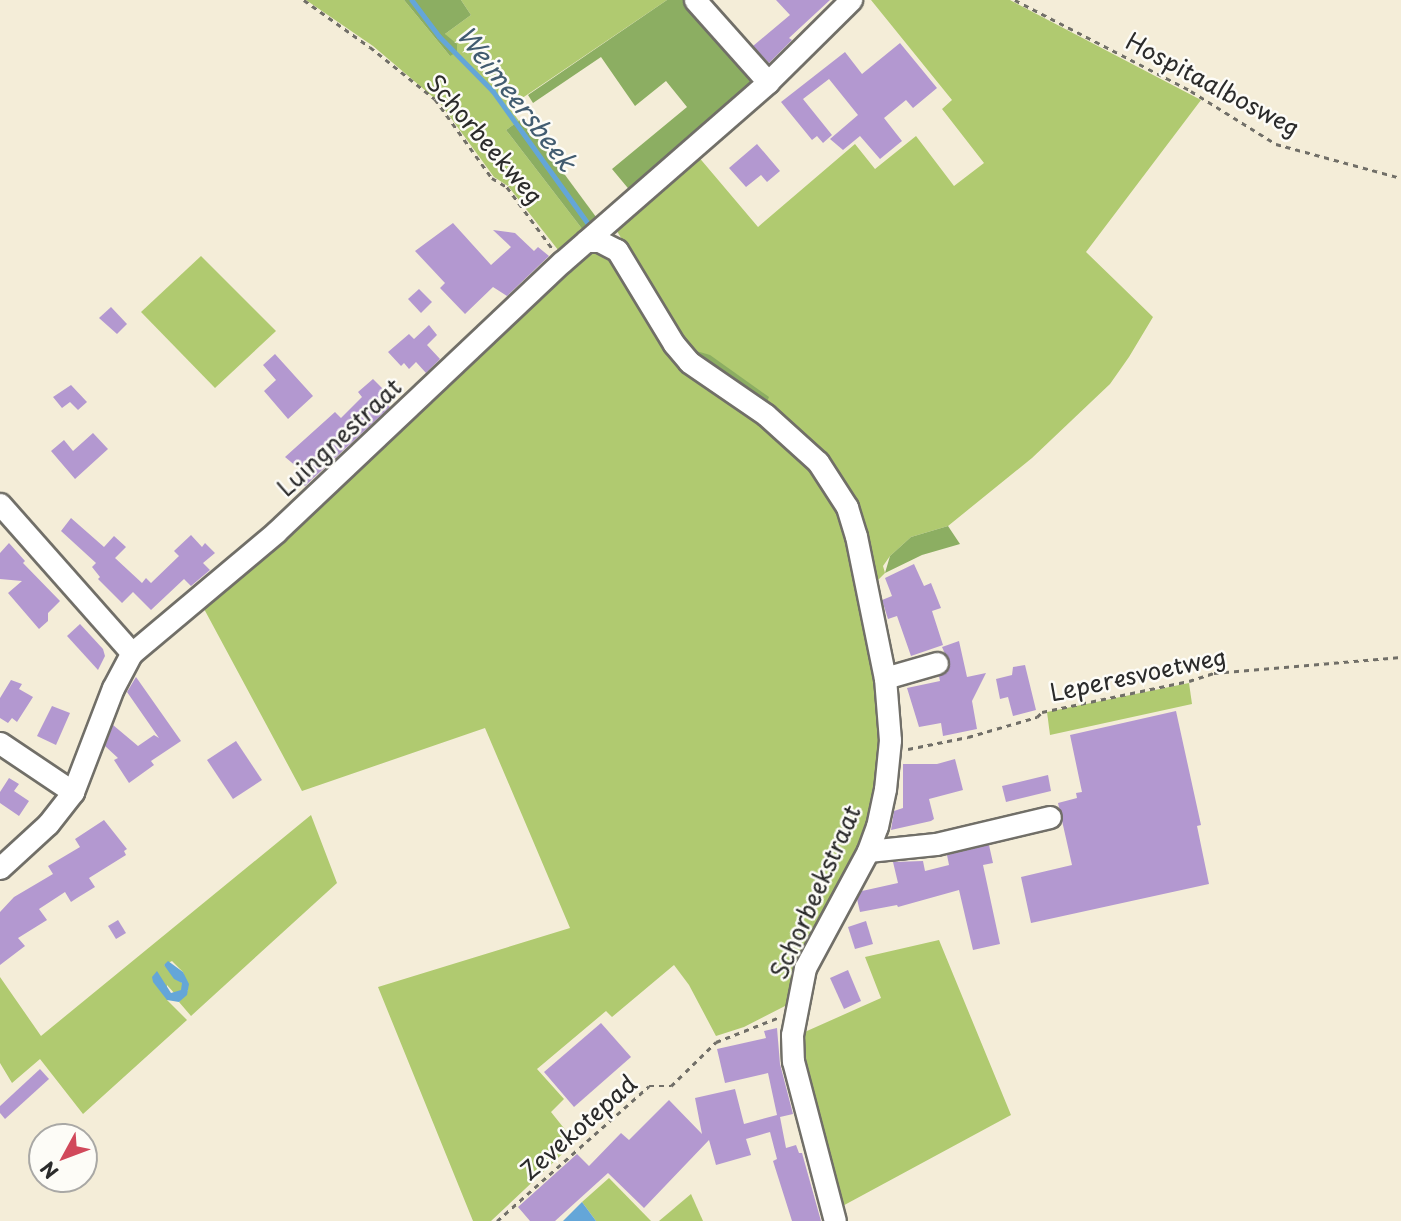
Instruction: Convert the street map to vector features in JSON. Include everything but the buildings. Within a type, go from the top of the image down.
[{"type":"street","points":[[695,0],[768,82]]},
{"type":"street","name":"Luingnestraat","points":[[0,868],[48,824],[73,792],[113,688],[132,653],[275,532],[562,262],[768,82],[851,0]]},
{"type":"street","name":"Schorbeekstraat","points":[[586,241],[599,241],[617,250],[674,344],[690,362],[784,429],[818,463],[847,507],[856,536],[885,678],[890,740],[882,808],[868,851],[805,968],[794,1012],[793,1060],[835,1221]]},
{"type":"street","points":[[0,504],[132,653]]},
{"type":"street","points":[[885,678],[937,663]]},
{"type":"street","points":[[0,743],[73,792]]},
{"type":"street","points":[[868,851],[936,844],[1050,817]]},
{"type":"path","name":"Schorbeekweg","points":[[304,0],[370,47],[435,99],[492,178],[508,187],[562,262]]},
{"type":"path","name":"Hospitaalbosweg","points":[[1015,0],[1191,91],[1276,144],[1401,178]]},
{"type":"path","name":"Leperesvoetweg","points":[[888,751],[968,737],[1037,717],[1042,712],[1189,681],[1214,673],[1401,657]]},
{"type":"path","name":"Zevekotepad","points":[[497,1221],[649,1086],[671,1086],[716,1042],[794,1012]]},
{"type":"green space","points":[[306,0],[404,0],[450,56],[445,34],[471,15],[461,0],[667,0],[509,107],[519,121],[506,130],[586,234],[562,255],[508,186],[494,177],[440,103],[373,46]]},
{"type":"green space","points":[[404,0],[461,0],[471,15],[445,34],[457,44],[457,52],[450,56]]},
{"type":"green space","points":[[667,0],[690,0],[756,83],[632,193],[612,169],[687,107],[666,81],[635,106],[601,57],[533,103],[528,95]]},
{"type":"green space","points":[[871,0],[1010,0],[1201,100],[1086,252],[1153,317],[1129,357],[1110,384],[1032,458],[948,526],[911,537],[890,556],[883,566],[885,573],[873,585],[848,496],[690,355],[614,226],[697,155],[758,227],[855,144],[875,169],[916,136],[954,186],[984,163],[942,109],[952,100]]},
{"type":"green space","points":[[523,118],[599,221],[586,234],[506,130]]},
{"type":"green space","points":[[593,250],[611,251],[656,328],[775,430],[829,489],[843,515],[882,718],[874,812],[855,862],[800,964],[787,1005],[744,1027],[716,1036],[689,985],[674,965],[612,1017],[606,1011],[537,1069],[564,1099],[551,1112],[575,1142],[491,1221],[473,1221],[378,987],[570,928],[485,728],[302,791],[203,607]]},
{"type":"green space","points":[[201,256],[276,331],[215,388],[141,312]]},
{"type":"green space","points":[[693,350],[710,355],[769,397],[764,409],[690,355]]},
{"type":"green space","points":[[948,526],[960,544],[922,555],[885,573],[890,556],[911,537]]},
{"type":"green space","points":[[1189,683],[1192,704],[1050,735],[1047,712]]},
{"type":"green space","points":[[311,815],[337,883],[191,1016],[179,1002],[188,990],[183,972],[172,961],[164,965],[182,983],[182,990],[175,994],[167,985],[167,1000],[187,1020],[83,1114],[40,1059],[12,1083],[0,1063],[0,977],[41,1036]]},
{"type":"green space","points":[[939,940],[1011,1115],[837,1209],[798,1035],[881,998],[865,957]]},
{"type":"green space","points":[[609,1178],[651,1221],[596,1221],[582,1202]]},
{"type":"green space","points":[[691,1194],[703,1221],[659,1221]]},
{"type":"water","points":[[168,961],[183,972],[189,984],[187,995],[179,1002],[167,1000],[153,982],[152,977],[157,971],[171,993],[181,990],[182,983],[174,979],[164,965]]},
{"type":"water","points":[[582,1202],[596,1221],[563,1221]]},
{"type":"waterway","name":"Weimeersbeek","points":[[412,0],[439,36],[493,91],[588,223]]}]
